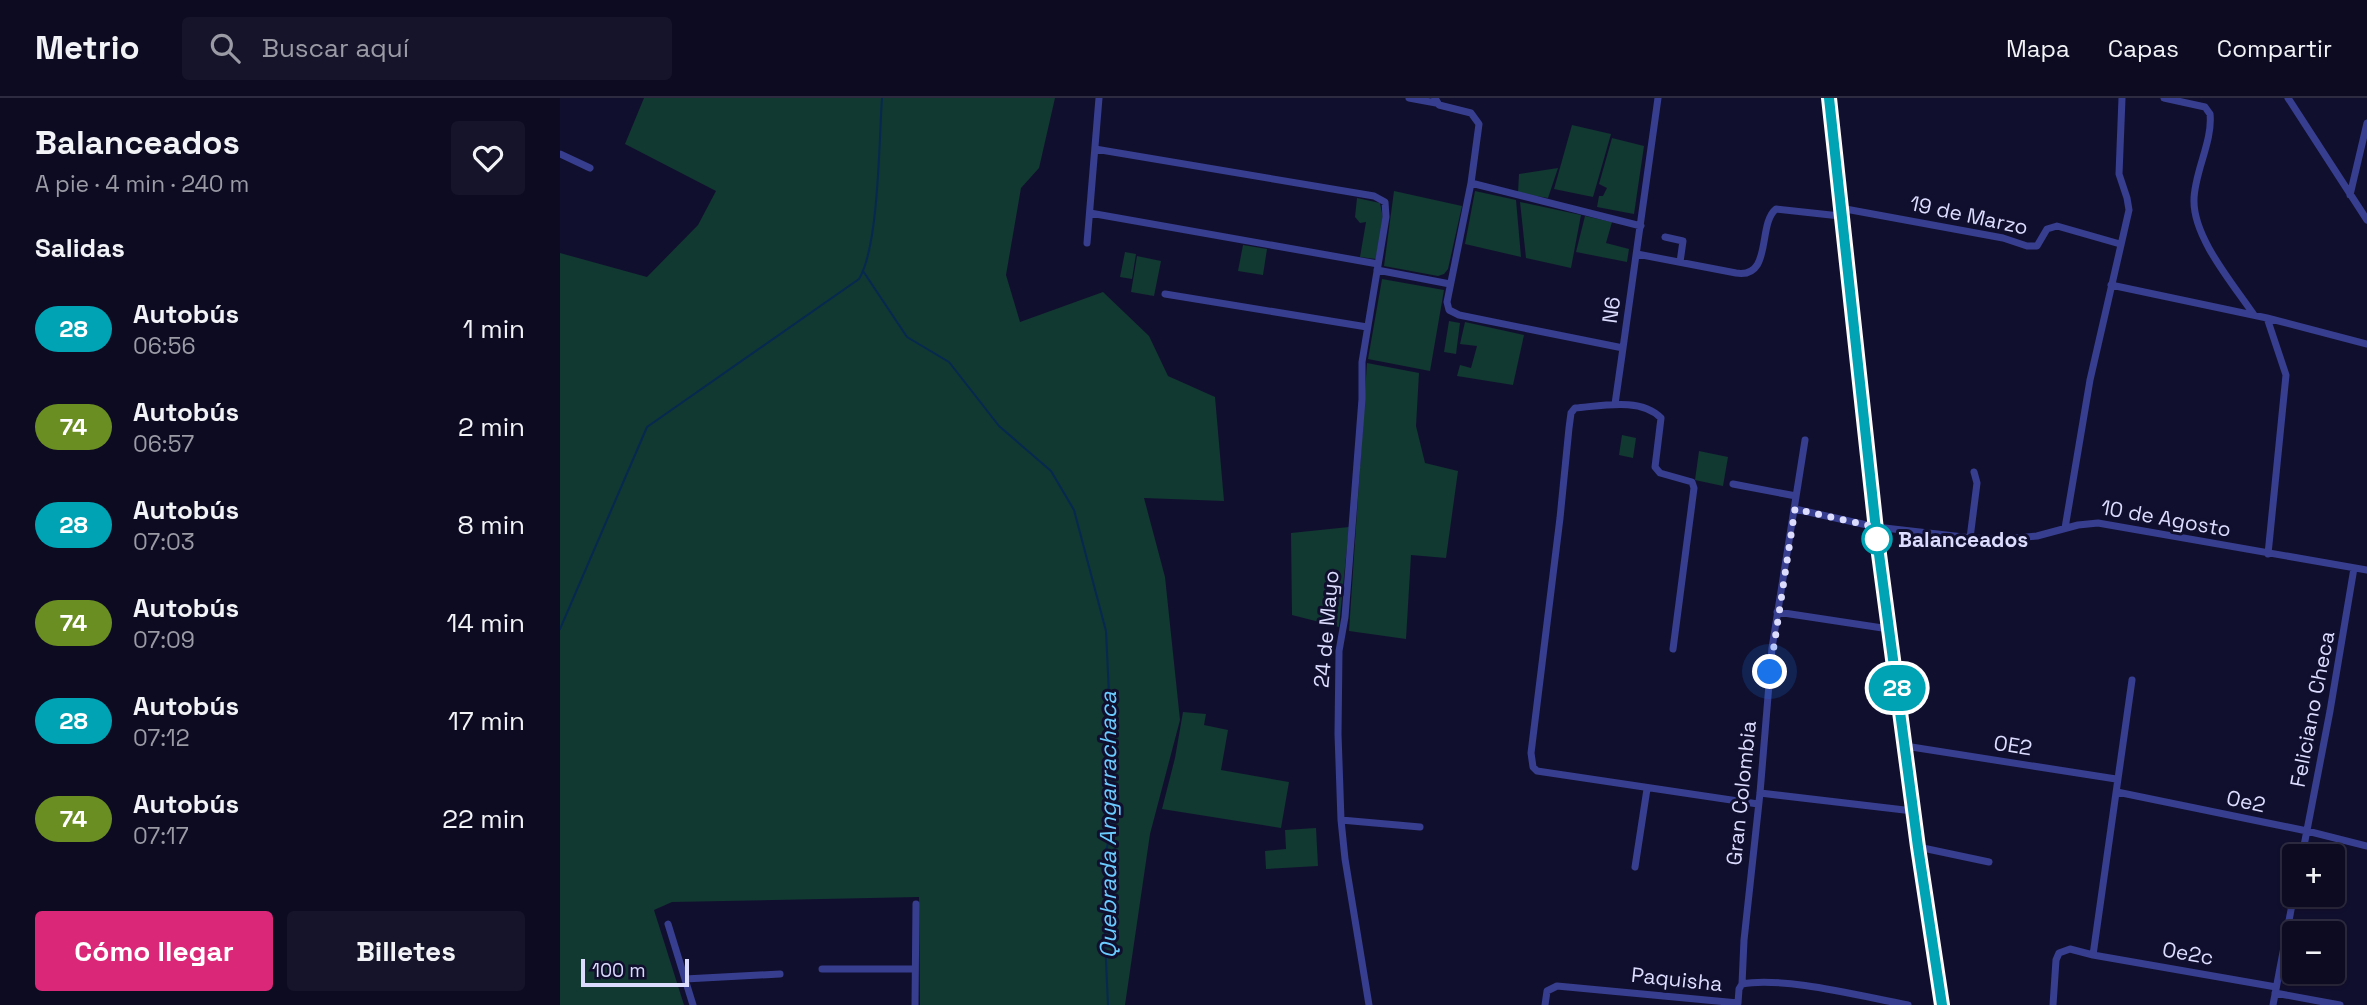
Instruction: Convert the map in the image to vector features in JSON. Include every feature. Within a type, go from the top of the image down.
[{"type":"street","points":[[1087,243],[1099,98]]},
{"type":"street","points":[[1090,213],[1378,263],[1450,284],[1471,183],[1479,124],[1471,113],[1445,107],[1436,100],[1409,98]]},
{"type":"street","name":"N6","points":[[1450,284],[1448,307],[1459,315],[1623,348],[1658,98]]},
{"type":"street","points":[[1829,98],[1876,527],[1913,811],[1942,1005]]},
{"type":"street","points":[[2065,528],[2090,380],[2129,210],[2119,174],[2122,98]]},
{"type":"street","points":[[2164,98],[2205,107],[2210,114],[2194,201],[2197,219],[2204,240],[2254,315]]},
{"type":"street","points":[[2288,98],[2367,220]]},
{"type":"street","points":[[2350,195],[2367,122]]},
{"type":"street","name":"24 de Mayo","points":[[1095,149],[1374,196],[1385,202],[1386,211],[1362,362],[1362,400],[1345,617],[1339,651],[1341,820],[1369,1005]]},
{"type":"street","points":[[560,154],[590,168]]},
{"type":"street","points":[[1471,183],[1642,226]]},
{"type":"street","name":"19 de Marzo","points":[[1637,254],[1747,273],[1756,266],[1762,256],[1770,215],[1776,209],[1840,212],[2003,239],[2027,247],[2037,246],[2047,229],[2057,226],[2120,244]]},
{"type":"street","points":[[1665,237],[1684,241],[1680,262]]},
{"type":"street","points":[[2110,285],[2254,315],[2367,344]]},
{"type":"street","points":[[1165,293],[1367,327]]},
{"type":"street","points":[[2267,318],[2286,375],[2268,554]]},
{"type":"street","points":[[1615,404],[1623,348]]},
{"type":"street","points":[[1673,649],[1694,488],[1692,482],[1660,473],[1656,467],[1661,431],[1661,418],[1656,413],[1640,407],[1615,404],[1575,408],[1571,414],[1530,761],[1537,771],[1758,804]]},
{"type":"street","name":"Gran Colombia","points":[[1742,984],[1772,648],[1805,440]]},
{"type":"street","points":[[1970,538],[1977,483],[1974,472]]},
{"type":"street","points":[[1733,484],[1796,496]]},
{"type":"street","name":"10 de Agosto","points":[[1795,509],[1876,527],[1970,538],[2038,536],[2065,528],[2098,523],[2367,570]]},
{"type":"street","name":"Feliciano Checa","points":[[2304,844],[2354,568]]},
{"type":"street","points":[[1777,612],[1889,629]]},
{"type":"street","points":[[2092,955],[2118,792],[2116,779],[2132,680]]},
{"type":"street","name":"OE2","points":[[1905,746],[2116,779]]},
{"type":"street","points":[[1635,867],[1647,789]]},
{"type":"street","name":"Oe2","points":[[2118,792],[2367,846]]},
{"type":"street","points":[[1760,793],[1913,811]]},
{"type":"street","points":[[1341,820],[1420,827]]},
{"type":"street","points":[[1918,847],[1989,862]]},
{"type":"street","points":[[915,1005],[916,904]]},
{"type":"street","points":[[2273,1005],[2292,907]]},
{"type":"street","points":[[668,923],[693,1005]]},
{"type":"street","name":"Oe2c","points":[[2053,1005],[2056,960],[2059,953],[2070,949],[2340,1005]]},
{"type":"street","points":[[822,969],[915,969]]},
{"type":"street","points":[[684,979],[780,974]]},
{"type":"street","name":"Paquisha","points":[[1545,1005],[1550,988],[1574,986],[1738,1004],[1742,984],[1785,985],[1908,1005]]},
{"type":"street","points":[[1859,1005],[1861,996]]},
{"type":"green space","points":[[644,98],[1055,98],[1039,168],[1021,188],[1006,275],[1020,322],[1103,292],[1149,336],[1168,376],[1215,397],[1224,501],[1144,498],[1165,577],[1180,720],[1150,834],[1125,1005],[920,1005],[919,897],[672,902],[654,910],[684,1005],[560,1005],[560,253],[647,277],[698,225],[716,191],[625,144]]},
{"type":"green space","points":[[1572,125],[1611,134],[1593,197],[1554,189]]},
{"type":"green space","points":[[1612,138],[1644,146],[1634,214],[1597,207],[1599,196],[1603,196],[1607,188],[1599,184]]},
{"type":"green space","points":[[1558,168],[1548,198],[1518,193],[1519,174]]},
{"type":"green space","points":[[1394,191],[1462,206],[1448,269],[1444,274],[1438,276],[1384,266]]},
{"type":"green space","points":[[1475,191],[1516,200],[1521,257],[1465,244]]},
{"type":"green space","points":[[1357,198],[1380,203],[1383,218],[1376,259],[1360,257],[1366,222],[1360,223],[1355,217]]},
{"type":"green space","points":[[1520,202],[1581,215],[1571,268],[1526,258]]},
{"type":"green space","points":[[1585,216],[1612,222],[1606,243],[1629,249],[1627,262],[1576,252]]},
{"type":"green space","points":[[1243,245],[1267,249],[1263,275],[1238,271]]},
{"type":"green space","points":[[1125,252],[1136,254],[1132,279],[1120,277]]},
{"type":"green space","points":[[1137,256],[1161,261],[1154,296],[1131,292]]},
{"type":"green space","points":[[1382,279],[1444,290],[1430,371],[1368,359]]},
{"type":"green space","points":[[1449,321],[1460,323],[1456,354],[1444,352]]},
{"type":"green space","points":[[1465,322],[1524,335],[1513,385],[1457,376],[1460,365],[1471,368],[1477,346],[1460,344]]},
{"type":"green space","points":[[1367,363],[1419,373],[1416,426],[1425,463],[1458,471],[1446,558],[1411,555],[1406,639],[1349,631]]},
{"type":"green space","points":[[1622,435],[1636,438],[1633,458],[1619,455]]},
{"type":"green space","points":[[1699,451],[1728,457],[1723,486],[1695,480]]},
{"type":"green space","points":[[1349,527],[1339,627],[1292,615],[1291,533]]},
{"type":"green space","points":[[1183,712],[1206,714],[1204,725],[1228,730],[1221,770],[1289,782],[1281,828],[1162,809]]},
{"type":"green space","points":[[1316,828],[1318,866],[1266,869],[1265,851],[1286,849],[1285,830]]},
{"type":"waterway","points":[[560,629],[647,427],[859,279],[871,243],[882,98]]},
{"type":"waterway","name":"Quebrada Angarrachaca","points":[[863,271],[907,337],[949,362],[999,426],[1051,471],[1074,510],[1106,631],[1113,779],[1112,827],[1105,855],[1108,1005]]},
{"type":"bus line","name":"28","points":[[1829,98],[1877,539],[1942,1005]]},
{"type":"place","name":"Balanceados","points":[[1877,539]]},
{"type":"route","points":[[1770,672],[1795,509],[1876,527],[1877,539]]}]
